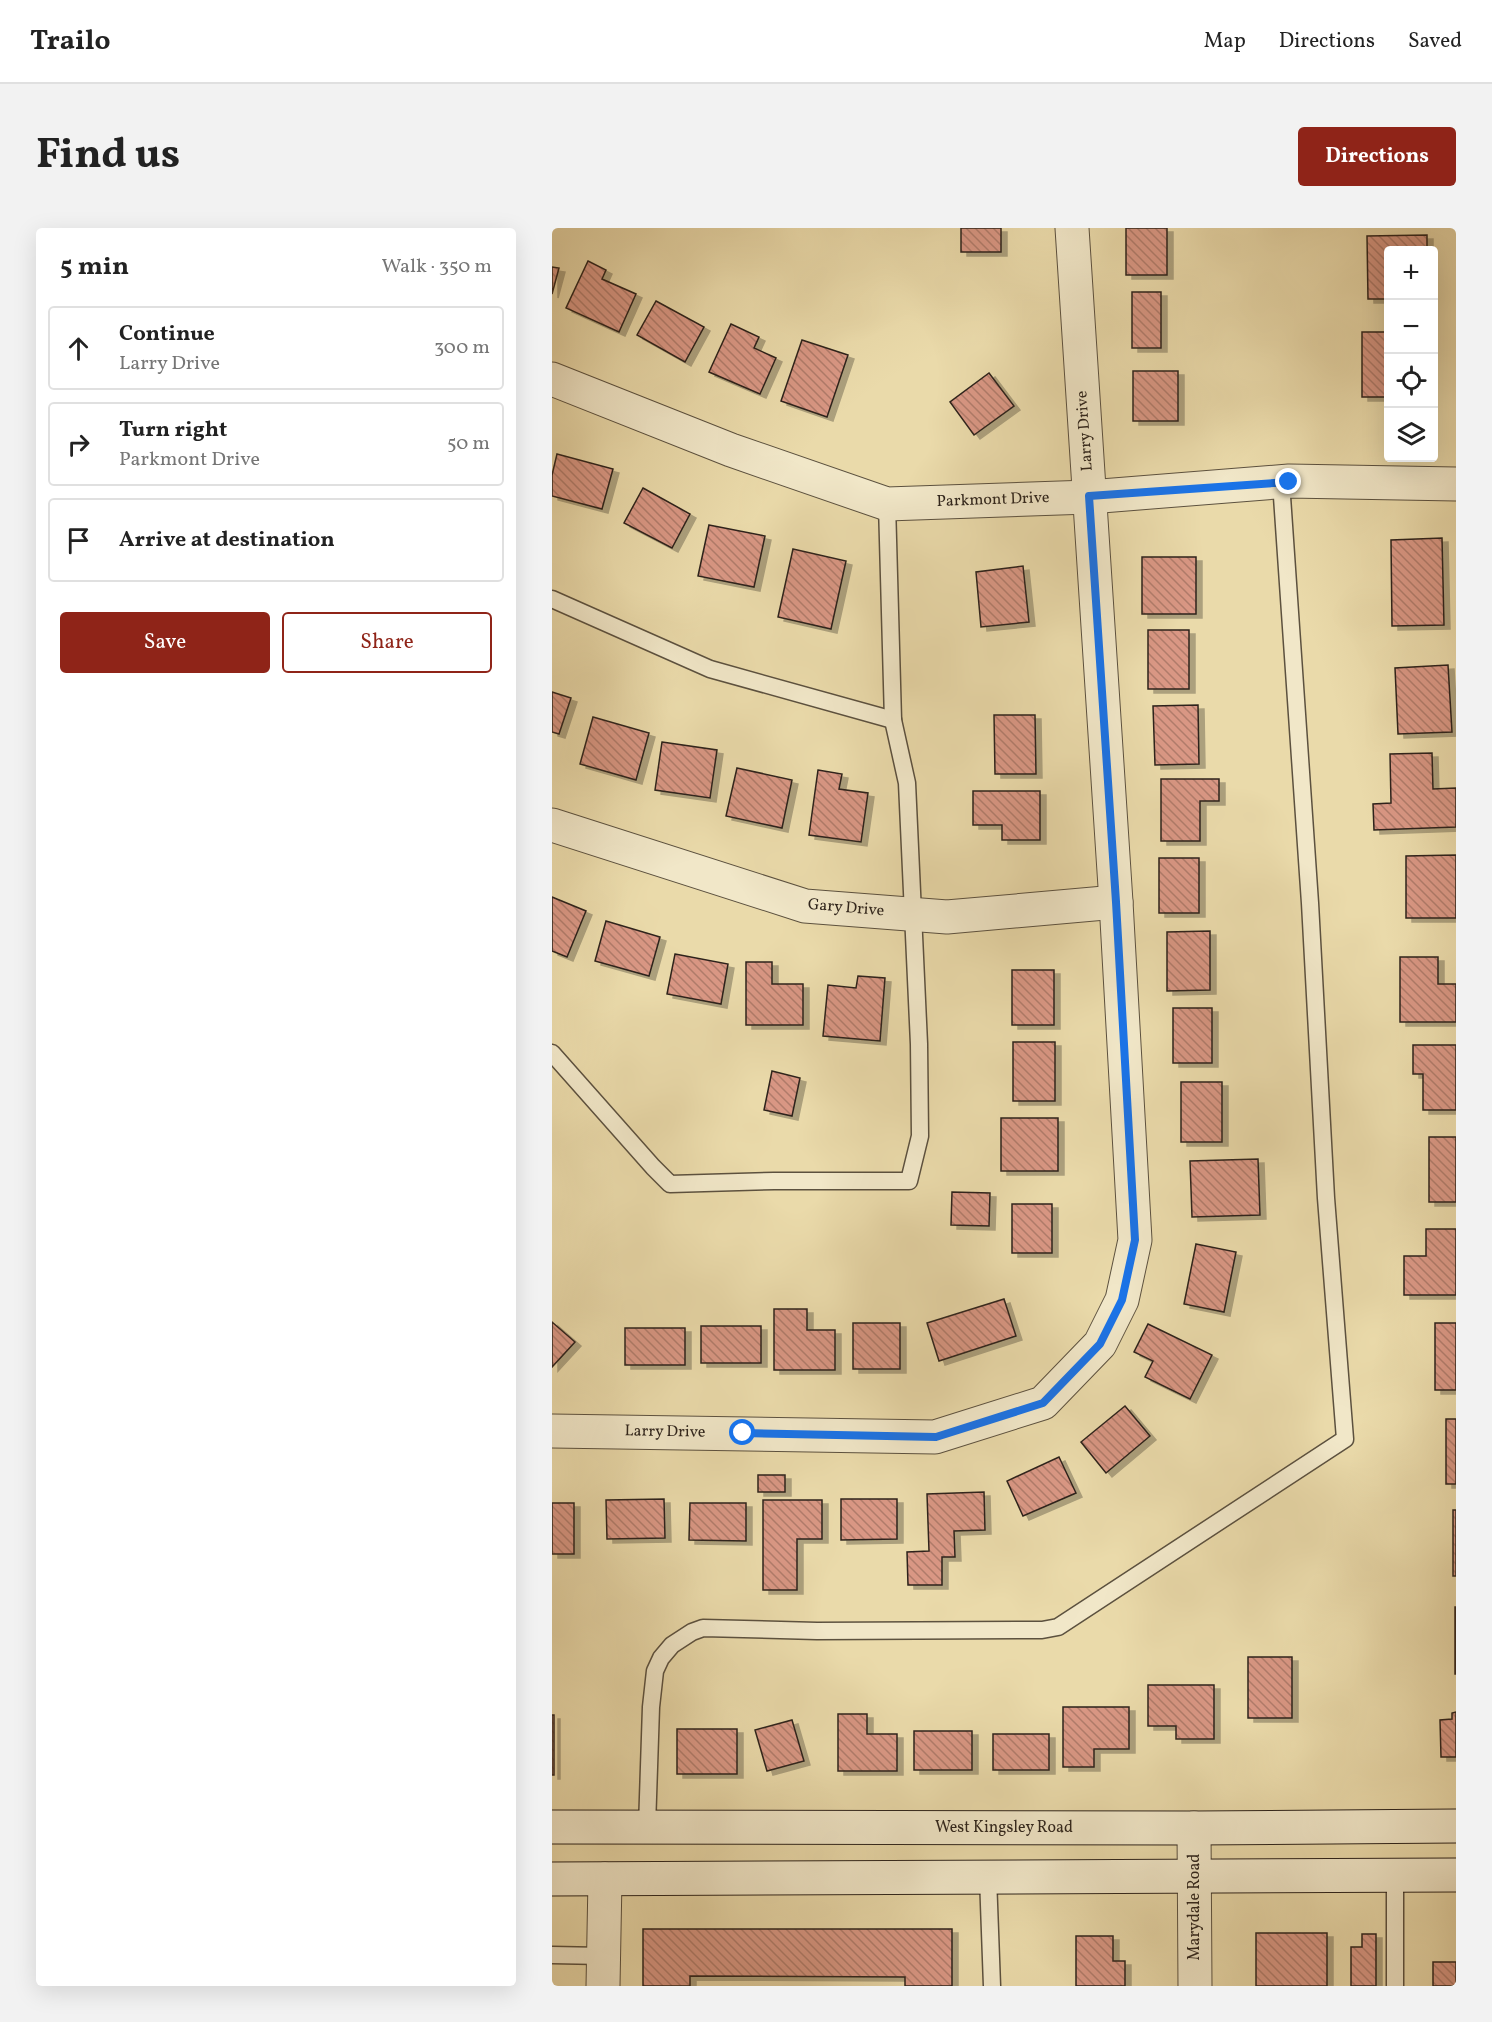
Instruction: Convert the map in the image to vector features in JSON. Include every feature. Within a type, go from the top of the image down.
[{"type":"street","name":"Larry Drive","points":[[552,1431],[936,1437],[1043,1403],[1100,1344],[1122,1300],[1135,1240],[1116,902],[1072,228]]},
{"type":"street","name":"Parkmont Drive","points":[[552,379],[731,450],[886,504],[1089,496],[1281,482],[1456,484]]},
{"type":"street","name":"Gary Drive","points":[[552,825],[805,906],[947,917],[1116,902]]},
{"type":"street","name":"West Kingsley Road","points":[[552,1827],[1456,1826]]},
{"type":"street","name":"Marydale Road","points":[[1194,1828],[1195,1986]]},
{"type":"street","points":[[552,1879],[1456,1875]]},
{"type":"street","points":[[603,1971],[604,1879]]},
{"type":"lane","points":[[647,1827],[651,1707],[655,1671],[661,1658],[681,1638],[702,1628],[817,1631],[1042,1630],[1058,1627],[1345,1439],[1326,1198],[1310,903],[1281,482]]},
{"type":"lane","points":[[552,1053],[670,1184],[909,1181],[920,1136],[914,914],[907,783],[893,720],[886,504]]},
{"type":"lane","points":[[552,599],[710,669],[893,720]]},
{"type":"lane","points":[[1395,1876],[1395,1986]]},
{"type":"lane","points":[[988,1877],[992,1986]]},
{"type":"lane","points":[[552,1955],[603,1971]]},
{"type":"building","points":[[961,228],[1001,228],[1001,252],[961,252]]},
{"type":"building","points":[[1126,228],[1167,228],[1167,275],[1126,275]]},
{"type":"building","points":[[1427,235],[1427,246],[1384,246],[1384,299],[1368,299],[1367,236]]},
{"type":"building","points":[[588,261],[606,270],[602,279],[636,294],[619,332],[566,308]]},
{"type":"building","points":[[552,267],[559,268],[552,294]]},
{"type":"building","points":[[1132,292],[1161,292],[1161,348],[1132,348]]},
{"type":"building","points":[[656,301],[704,327],[685,362],[637,335]]},
{"type":"building","points":[[731,324],[759,337],[754,348],[776,358],[760,394],[709,372]]},
{"type":"building","points":[[1362,332],[1384,332],[1384,397],[1362,397]]},
{"type":"building","points":[[802,340],[848,355],[827,417],[781,401]]},
{"type":"building","points":[[1133,371],[1178,371],[1178,421],[1133,421]]},
{"type":"building","points":[[989,373],[1014,406],[974,435],[950,402]]},
{"type":"building","points":[[557,454],[613,469],[602,509],[552,496],[552,475]]},
{"type":"building","points":[[643,488],[690,514],[672,548],[624,523]]},
{"type":"building","points":[[709,525],[765,536],[754,587],[698,576]]},
{"type":"building","points":[[1442,538],[1444,625],[1392,626],[1391,540]]},
{"type":"building","points":[[793,549],[846,561],[831,629],[778,617]]},
{"type":"building","points":[[1142,557],[1196,557],[1196,614],[1142,614]]},
{"type":"building","points":[[1023,566],[1029,622],[981,627],[976,572]]},
{"type":"building","points":[[1148,630],[1189,630],[1189,689],[1148,689]]},
{"type":"building","points":[[1448,665],[1452,732],[1398,734],[1395,668]]},
{"type":"building","points":[[552,692],[571,698],[559,734],[552,732]]},
{"type":"building","points":[[1198,705],[1199,764],[1155,765],[1153,706]]},
{"type":"building","points":[[994,715],[1035,715],[1036,774],[995,774]]},
{"type":"building","points":[[593,717],[649,733],[636,780],[580,764]]},
{"type":"building","points":[[662,742],[717,750],[710,798],[655,790]]},
{"type":"building","points":[[1432,753],[1433,789],[1456,788],[1456,827],[1374,830],[1373,804],[1391,803],[1390,754]]},
{"type":"building","points":[[737,768],[792,780],[782,828],[726,816]]},
{"type":"building","points":[[818,770],[842,774],[839,789],[868,793],[861,842],[809,835]]},
{"type":"building","points":[[1161,779],[1219,779],[1219,801],[1200,801],[1200,841],[1161,841]]},
{"type":"building","points":[[973,791],[1040,791],[1040,840],[1002,840],[1002,825],[973,825]]},
{"type":"building","points":[[1456,855],[1456,918],[1406,918],[1406,856]]},
{"type":"building","points":[[1159,858],[1199,858],[1199,913],[1159,913]]},
{"type":"building","points":[[552,897],[586,911],[567,957],[552,951]]},
{"type":"building","points":[[606,921],[660,937],[649,976],[595,961]]},
{"type":"building","points":[[1210,931],[1210,990],[1167,991],[1167,932]]},
{"type":"building","points":[[675,954],[728,964],[721,1004],[667,994]]},
{"type":"building","points":[[1400,957],[1438,957],[1438,984],[1456,984],[1456,1022],[1400,1022]]},
{"type":"building","points":[[746,962],[772,962],[772,984],[803,984],[803,1025],[746,1025]]},
{"type":"building","points":[[1012,970],[1054,970],[1054,1025],[1012,1025]]},
{"type":"building","points":[[858,976],[885,978],[880,1041],[823,1036],[828,985],[856,988]]},
{"type":"building","points":[[1173,1008],[1212,1008],[1212,1063],[1173,1063]]},
{"type":"building","points":[[1013,1042],[1055,1042],[1055,1101],[1013,1101]]},
{"type":"building","points":[[1413,1045],[1456,1045],[1456,1110],[1423,1110],[1423,1074],[1413,1074]]},
{"type":"building","points":[[772,1071],[800,1078],[792,1116],[764,1110]]},
{"type":"building","points":[[1181,1082],[1222,1082],[1222,1142],[1181,1142]]},
{"type":"building","points":[[1001,1118],[1058,1118],[1058,1171],[1001,1171]]},
{"type":"building","points":[[1429,1137],[1456,1137],[1456,1202],[1429,1202]]},
{"type":"building","points":[[1258,1159],[1260,1215],[1192,1217],[1190,1161]]},
{"type":"building","points":[[952,1192],[990,1193],[989,1226],[951,1225]]},
{"type":"building","points":[[1012,1204],[1052,1204],[1052,1253],[1012,1253]]},
{"type":"building","points":[[1426,1229],[1456,1229],[1456,1295],[1404,1295],[1404,1256],[1426,1256]]},
{"type":"building","points":[[1196,1244],[1236,1252],[1224,1312],[1184,1304]]},
{"type":"building","points":[[1004,1299],[1016,1336],[939,1361],[927,1323]]},
{"type":"building","points":[[774,1309],[807,1309],[807,1330],[835,1330],[835,1370],[774,1370]]},
{"type":"building","points":[[552,1322],[575,1342],[552,1367]]},
{"type":"building","points":[[853,1323],[900,1323],[900,1369],[853,1369]]},
{"type":"building","points":[[1435,1323],[1456,1323],[1456,1390],[1435,1390]]},
{"type":"building","points":[[1148,1324],[1212,1355],[1190,1399],[1145,1377],[1153,1361],[1134,1352]]},
{"type":"building","points":[[701,1326],[761,1326],[761,1363],[701,1363]]},
{"type":"building","points":[[625,1328],[685,1328],[685,1365],[625,1365]]},
{"type":"building","points":[[1125,1406],[1150,1436],[1106,1473],[1081,1442]]},
{"type":"building","points":[[1446,1419],[1456,1419],[1456,1484],[1446,1484]]},
{"type":"building","points":[[1059,1457],[1076,1493],[1023,1516],[1007,1481]]},
{"type":"building","points":[[758,1475],[785,1475],[785,1492],[758,1492]]},
{"type":"building","points":[[984,1492],[985,1530],[954,1531],[955,1557],[942,1557],[942,1585],[908,1585],[907,1552],[929,1551],[927,1494]]},
{"type":"building","points":[[664,1499],[665,1538],[607,1539],[606,1500]]},
{"type":"building","points":[[841,1499],[897,1499],[897,1539],[841,1540]]},
{"type":"building","points":[[763,1500],[822,1500],[822,1539],[797,1539],[797,1590],[763,1590]]},
{"type":"building","points":[[552,1503],[574,1503],[574,1554],[552,1554]]},
{"type":"building","points":[[690,1503],[746,1503],[746,1541],[689,1540]]},
{"type":"building","points":[[1453,1510],[1456,1510],[1456,1576],[1453,1576]]},
{"type":"building","points":[[1456,1607],[1456,1674],[1455,1674]]},
{"type":"building","points":[[1248,1657],[1292,1657],[1292,1718],[1248,1718]]},
{"type":"building","points":[[1148,1685],[1214,1685],[1214,1739],[1176,1739],[1176,1726],[1148,1726]]},
{"type":"building","points":[[1063,1707],[1129,1707],[1129,1749],[1094,1749],[1094,1767],[1063,1767]]},
{"type":"building","points":[[1456,1712],[1456,1757],[1441,1757],[1440,1720],[1452,1719],[1452,1713]]},
{"type":"building","points":[[838,1714],[867,1714],[867,1734],[897,1734],[897,1771],[838,1771]]},
{"type":"building","points":[[552,1715],[554,1715],[554,1775],[552,1775]]},
{"type":"building","points":[[792,1720],[804,1761],[767,1771],[755,1730]]},
{"type":"building","points":[[677,1729],[737,1729],[737,1774],[677,1774]]},
{"type":"building","points":[[914,1731],[972,1731],[972,1770],[914,1770]]},
{"type":"building","points":[[993,1734],[1049,1734],[1049,1770],[993,1770]]},
{"type":"building","points":[[643,1929],[952,1929],[952,1986],[905,1986],[905,1977],[690,1976],[690,1986],[643,1986]]},
{"type":"building","points":[[1256,1933],[1327,1933],[1327,1986],[1256,1986]]},
{"type":"building","points":[[1362,1934],[1376,1934],[1376,1986],[1351,1986],[1351,1947],[1362,1947]]},
{"type":"building","points":[[1076,1936],[1113,1936],[1113,1961],[1125,1961],[1125,1986],[1076,1986]]},
{"type":"building","points":[[1433,1962],[1456,1962],[1456,1986],[1433,1986]]},
{"type":"route","points":[[743,1433],[936,1437],[1043,1403],[1100,1344],[1122,1300],[1135,1240],[1116,902],[1089,496],[1289,482]]}]
